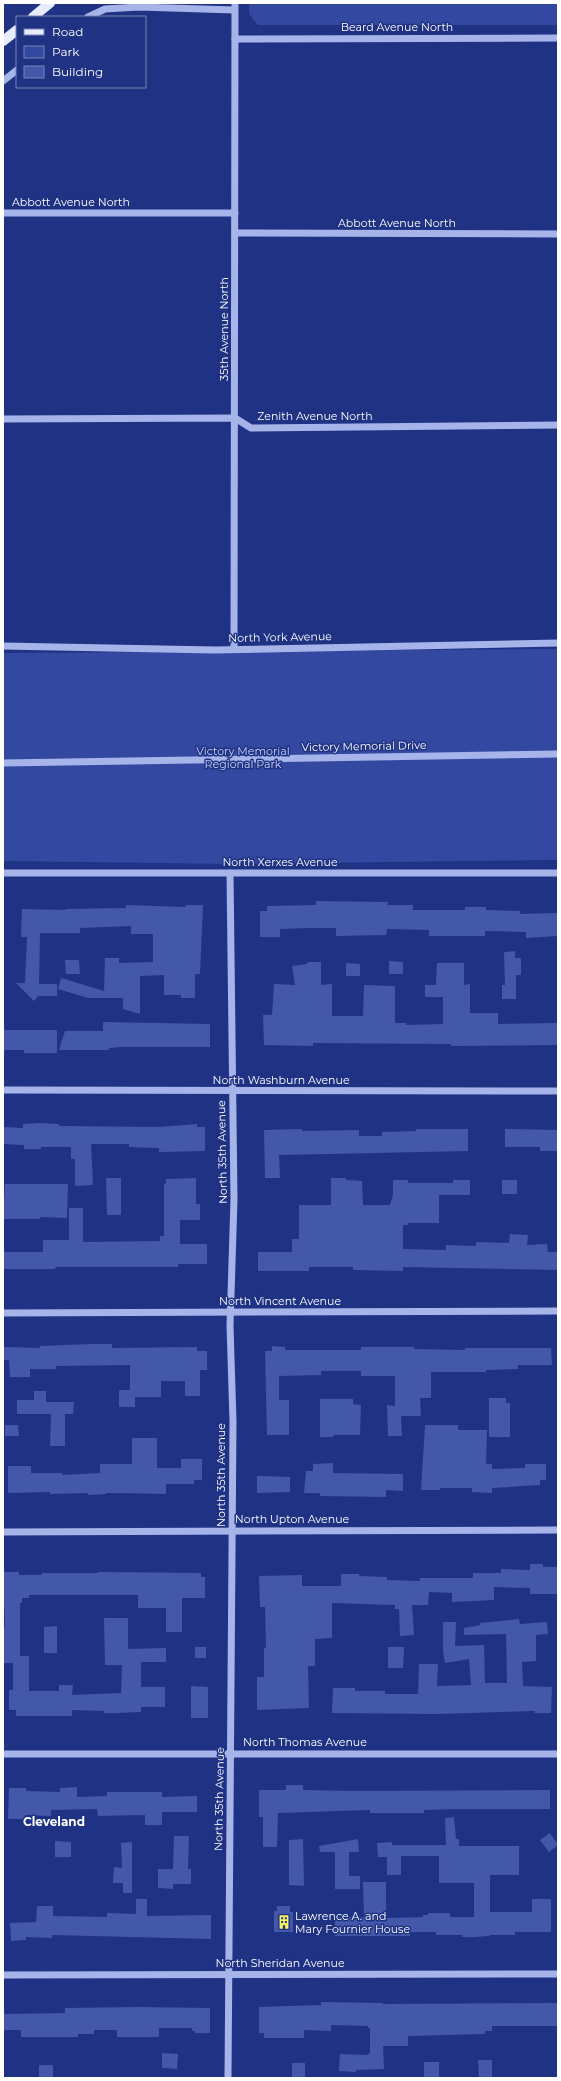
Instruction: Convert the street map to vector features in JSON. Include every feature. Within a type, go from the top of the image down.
[{"type":"main road","points":[[34,16],[50,3]]},
{"type":"main road","points":[[3,41],[16,31]]},
{"type":"street","points":[[90,16],[104,9],[235,6]]},
{"type":"street","name":"35th Avenue North","points":[[234,649],[235,6]]},
{"type":"street","name":"Beard Avenue North","points":[[235,39],[558,38]]},
{"type":"street","points":[[3,81],[16,71]]},
{"type":"street","name":"Abbott Avenue North","points":[[3,213],[235,213]]},
{"type":"street","name":"Abbott Avenue North","points":[[235,233],[558,234]]},
{"type":"street","points":[[3,419],[235,418]]},
{"type":"street","name":"Zenith Avenue North","points":[[235,418],[251,428],[558,425]]},
{"type":"street","name":"North York Avenue","points":[[3,646],[234,649],[558,644]]},
{"type":"street","name":"Victory Memorial Drive","points":[[3,763],[558,754]]},
{"type":"street","name":"North Xerxes Avenue","points":[[3,872],[558,873]]},
{"type":"street","name":"North 35th Avenue","points":[[228,2078],[233,1421],[230,1312],[234,1200],[230,873]]},
{"type":"street","name":"North Washburn Avenue","points":[[3,1090],[558,1091]]},
{"type":"street","name":"North Vincent Avenue","points":[[3,1313],[558,1311]]},
{"type":"street","name":"North Upton Avenue","points":[[3,1532],[558,1530]]},
{"type":"street","name":"North Thomas Avenue","points":[[3,1754],[558,1754]]},
{"type":"street","name":"North Sheridan Avenue","points":[[3,1975],[558,1974]]},
{"type":"green space","points":[[249,3],[558,3],[558,25],[258,25],[249,14]]},
{"type":"green space","name":"Victory Memorial Regional Park","points":[[558,649],[558,860],[232,864],[3,861],[3,653]]},
{"type":"building","points":[[316,901],[388,902],[387,905],[413,905],[413,910],[465,910],[465,907],[486,907],[486,910],[520,911],[520,914],[558,913],[558,936],[526,938],[526,932],[485,931],[485,936],[429,936],[429,930],[387,929],[386,935],[336,936],[336,928],[308,928],[280,929],[280,937],[260,937],[260,911],[267,911],[267,906],[316,905]]},
{"type":"building","points":[[126,905],[186,907],[186,905],[203,905],[200,974],[195,974],[195,998],[181,998],[181,995],[164,995],[164,975],[140,976],[140,1014],[123,1009],[123,998],[88,998],[58,989],[61,978],[104,991],[105,958],[119,958],[119,963],[153,962],[153,934],[131,934],[131,926],[80,928],[80,933],[40,933],[39,984],[57,984],[57,996],[38,996],[34,1001],[16,983],[25,983],[27,937],[21,937],[22,909],[66,910],[65,909],[126,908]]},
{"type":"building","points":[[515,951],[515,958],[521,958],[521,975],[516,975],[516,999],[502,999],[502,985],[505,985],[504,952]]},
{"type":"building","points":[[65,960],[79,960],[80,974],[66,974]]},
{"type":"building","points":[[389,961],[403,962],[403,974],[389,974]]},
{"type":"building","points":[[308,962],[321,962],[321,985],[332,984],[332,1016],[363,1016],[364,985],[395,986],[395,1023],[406,1023],[406,1025],[443,1024],[443,997],[425,997],[425,985],[436,985],[437,963],[464,963],[464,985],[470,984],[470,1013],[498,1013],[498,1024],[558,1023],[558,1045],[451,1046],[451,1044],[313,1043],[313,1046],[264,1045],[263,1015],[272,1015],[274,984],[295,985],[292,966],[307,964]]},
{"type":"building","points":[[346,963],[360,964],[360,976],[346,976]]},
{"type":"building","points":[[103,1022],[210,1024],[210,1047],[120,1047],[109,1048],[109,1050],[59,1050],[65,1031],[103,1031]]},
{"type":"building","points":[[3,1030],[57,1030],[57,1053],[24,1053],[24,1050],[3,1050]]},
{"type":"building","points":[[23,1124],[59,1124],[59,1126],[159,1127],[197,1124],[197,1127],[205,1127],[205,1151],[159,1152],[159,1148],[129,1147],[129,1144],[91,1144],[93,1185],[75,1186],[75,1159],[71,1159],[71,1147],[41,1147],[41,1149],[24,1149],[24,1145],[3,1144],[3,1127],[23,1128]]},
{"type":"building","points":[[302,1129],[302,1131],[359,1130],[359,1136],[382,1136],[382,1132],[416,1131],[416,1129],[468,1129],[468,1151],[279,1155],[280,1178],[265,1178],[264,1130]]},
{"type":"building","points":[[505,1129],[558,1130],[558,1151],[540,1151],[540,1147],[505,1147]]},
{"type":"building","points":[[106,1178],[121,1178],[121,1215],[107,1215]]},
{"type":"building","points":[[196,1178],[196,1204],[200,1204],[200,1220],[180,1220],[180,1244],[207,1244],[207,1264],[178,1264],[178,1267],[56,1267],[55,1269],[3,1269],[3,1252],[43,1252],[43,1240],[69,1240],[69,1208],[83,1208],[83,1242],[160,1241],[160,1236],[164,1236],[164,1184],[166,1184],[166,1179]]},
{"type":"building","points":[[331,1178],[346,1178],[346,1180],[362,1181],[363,1205],[390,1205],[393,1195],[393,1180],[408,1180],[408,1183],[453,1183],[453,1180],[470,1180],[470,1195],[439,1195],[439,1223],[408,1223],[408,1225],[403,1225],[403,1249],[446,1250],[446,1245],[476,1246],[476,1242],[509,1243],[510,1234],[528,1235],[527,1245],[547,1244],[548,1252],[558,1252],[558,1270],[403,1267],[403,1271],[353,1270],[353,1267],[309,1267],[309,1271],[258,1271],[258,1252],[292,1252],[292,1239],[299,1239],[299,1205],[331,1205]]},
{"type":"building","points":[[502,1180],[517,1180],[517,1194],[502,1194]]},
{"type":"building","points":[[5,1184],[68,1184],[67,1218],[40,1217],[40,1219],[3,1219]]},
{"type":"building","points":[[112,1344],[112,1348],[197,1347],[197,1351],[207,1351],[207,1370],[200,1370],[200,1396],[185,1396],[185,1381],[161,1381],[161,1397],[135,1397],[135,1407],[119,1407],[119,1390],[130,1390],[130,1365],[56,1366],[56,1369],[30,1369],[30,1377],[10,1377],[9,1360],[3,1360],[3,1347],[40,1348],[40,1346]]},
{"type":"building","points":[[272,1346],[285,1347],[285,1350],[361,1350],[361,1347],[414,1347],[414,1349],[465,1350],[465,1348],[551,1348],[552,1365],[518,1365],[518,1369],[486,1370],[486,1372],[431,1372],[431,1398],[420,1398],[421,1416],[401,1416],[402,1436],[388,1436],[387,1405],[395,1406],[395,1376],[361,1376],[361,1371],[321,1371],[321,1375],[279,1376],[279,1400],[289,1400],[289,1435],[267,1435],[265,1351],[272,1351]]},
{"type":"building","points":[[34,1391],[46,1391],[46,1402],[74,1402],[73,1414],[65,1414],[65,1446],[50,1446],[51,1414],[17,1414],[17,1400],[34,1400]]},
{"type":"building","points":[[489,1398],[506,1398],[506,1403],[510,1403],[510,1437],[489,1437]]},
{"type":"building","points":[[320,1399],[353,1399],[353,1404],[361,1405],[360,1435],[334,1435],[333,1437],[320,1437]]},
{"type":"building","points":[[5,1425],[18,1425],[19,1436],[5,1436]]},
{"type":"building","points":[[425,1425],[458,1425],[458,1430],[487,1430],[486,1464],[492,1464],[492,1469],[525,1468],[525,1464],[546,1464],[546,1480],[540,1480],[540,1485],[492,1488],[492,1493],[472,1492],[472,1488],[440,1488],[440,1490],[421,1490]]},
{"type":"building","points":[[132,1438],[157,1438],[157,1468],[181,1468],[181,1459],[202,1459],[202,1480],[194,1480],[194,1484],[166,1484],[166,1494],[106,1493],[88,1495],[88,1493],[50,1494],[50,1492],[8,1493],[8,1466],[31,1466],[31,1473],[62,1473],[62,1475],[100,1473],[100,1464],[132,1464]]},
{"type":"building","points":[[333,1463],[333,1473],[403,1474],[403,1491],[386,1490],[386,1497],[320,1496],[320,1493],[304,1493],[306,1471],[313,1471],[313,1464]]},
{"type":"building","points":[[257,1476],[290,1477],[290,1492],[257,1493]]},
{"type":"building","points":[[530,1564],[543,1564],[543,1567],[558,1567],[558,1594],[530,1594],[530,1588],[494,1587],[494,1600],[452,1602],[452,1593],[429,1592],[428,1605],[412,1605],[414,1635],[400,1636],[399,1609],[395,1609],[395,1605],[332,1603],[332,1638],[315,1639],[315,1666],[308,1666],[309,1708],[257,1710],[257,1677],[264,1677],[264,1648],[266,1648],[265,1607],[260,1607],[259,1576],[302,1575],[302,1586],[341,1586],[341,1574],[387,1577],[387,1580],[420,1581],[420,1578],[473,1578],[473,1573],[501,1573],[501,1569],[530,1570]]},
{"type":"building","points":[[3,1572],[19,1572],[19,1575],[98,1572],[201,1573],[201,1577],[205,1577],[205,1598],[182,1598],[182,1632],[166,1632],[166,1608],[138,1608],[138,1595],[29,1595],[29,1598],[22,1598],[22,1603],[20,1603],[20,1656],[29,1656],[29,1691],[59,1691],[59,1685],[73,1685],[72,1695],[121,1693],[122,1665],[105,1665],[104,1618],[128,1618],[128,1649],[166,1648],[166,1662],[141,1662],[141,1687],[165,1687],[165,1707],[141,1707],[141,1712],[104,1713],[104,1711],[72,1710],[72,1716],[16,1716],[16,1710],[9,1710],[9,1690],[13,1690],[13,1663],[3,1663],[3,1627],[5,1627]]},
{"type":"building","points":[[519,1619],[520,1624],[547,1622],[548,1634],[536,1635],[536,1661],[522,1662],[523,1686],[552,1687],[551,1713],[534,1713],[535,1711],[437,1714],[332,1713],[333,1688],[355,1688],[355,1691],[385,1691],[385,1694],[418,1694],[419,1664],[438,1664],[437,1686],[471,1685],[469,1659],[445,1663],[443,1652],[443,1622],[456,1622],[455,1646],[484,1645],[485,1683],[507,1683],[506,1634],[464,1635],[464,1628],[480,1625],[480,1623]]},
{"type":"building","points":[[57,1626],[57,1653],[44,1653],[44,1627]]},
{"type":"building","points":[[195,1647],[206,1647],[206,1658],[195,1658]]},
{"type":"building","points":[[388,1647],[404,1647],[403,1668],[388,1668]]},
{"type":"building","points":[[191,1686],[208,1687],[208,1718],[191,1718]]},
{"type":"building","points":[[286,1785],[303,1785],[303,1790],[550,1790],[550,1809],[424,1810],[424,1813],[370,1813],[370,1810],[278,1813],[277,1847],[263,1847],[263,1817],[259,1817],[259,1790],[286,1790]]},
{"type":"building","points":[[77,1787],[77,1797],[107,1796],[107,1792],[162,1792],[162,1797],[197,1796],[197,1812],[162,1812],[162,1825],[145,1825],[145,1815],[98,1816],[97,1809],[51,1810],[51,1816],[25,1815],[25,1819],[8,1819],[9,1788],[26,1788],[26,1791],[60,1792],[60,1788]]},
{"type":"building","points":[[454,1817],[456,1839],[459,1839],[459,1846],[519,1846],[519,1875],[490,1875],[490,1912],[532,1912],[532,1899],[551,1899],[551,1932],[515,1932],[515,1935],[490,1935],[474,1937],[462,1937],[462,1935],[436,1935],[436,1932],[410,1932],[410,1936],[335,1936],[335,1917],[364,1917],[363,1882],[386,1882],[386,1918],[423,1917],[423,1915],[428,1915],[428,1913],[450,1913],[450,1917],[474,1917],[474,1883],[439,1883],[439,1856],[401,1856],[401,1875],[387,1875],[387,1857],[378,1857],[377,1843],[392,1842],[392,1845],[446,1845],[445,1818]]},
{"type":"building","points":[[550,1833],[558,1845],[549,1852],[540,1840]]},
{"type":"building","points":[[174,1836],[189,1836],[188,1869],[191,1869],[191,1884],[173,1884],[173,1889],[158,1888],[158,1869],[173,1869]]},
{"type":"building","points":[[303,1839],[304,1886],[289,1885],[289,1840]]},
{"type":"building","points":[[358,1839],[359,1852],[349,1852],[349,1876],[360,1876],[360,1889],[335,1889],[335,1852],[320,1852],[319,1846]]},
{"type":"building","points":[[55,1841],[71,1842],[71,1857],[55,1857]]},
{"type":"building","points":[[132,1842],[132,1893],[123,1893],[123,1883],[113,1883],[114,1867],[122,1868],[121,1843]]},
{"type":"building","points":[[136,1899],[147,1899],[147,1916],[211,1915],[211,1939],[52,1935],[52,1938],[26,1937],[26,1940],[11,1941],[10,1923],[36,1922],[37,1906],[53,1906],[53,1916],[107,1917],[107,1913],[136,1914]]},
{"type":"building","name":"Lawrence A. and Mary Fournier House","points":[[277,1906],[290,1906],[290,1912],[293,1912],[293,1932],[274,1932],[274,1911],[277,1911]]},
{"type":"building","points":[[321,2002],[383,2004],[558,2003],[558,2026],[492,2026],[492,2031],[485,2031],[485,2034],[408,2036],[408,2046],[383,2046],[384,2069],[356,2070],[356,2072],[339,2071],[340,2054],[367,2055],[370,2053],[370,2028],[368,2028],[368,2026],[331,2025],[331,2031],[304,2030],[304,2038],[264,2038],[264,2033],[259,2033],[259,2007],[321,2005]]},
{"type":"building","points":[[65,2008],[210,2008],[210,2033],[195,2033],[195,2031],[192,2031],[192,2028],[159,2028],[159,2037],[117,2037],[117,2030],[94,2030],[94,2034],[78,2034],[78,2037],[21,2037],[21,2030],[3,2030],[3,2014],[65,2013]]},
{"type":"building","points":[[162,2053],[178,2054],[177,2069],[162,2068]]},
{"type":"building","points":[[478,2060],[492,2060],[492,2077],[479,2077]]},
{"type":"building","points":[[424,2062],[439,2062],[439,2077],[424,2077]]},
{"type":"building","points":[[292,2063],[305,2063],[305,2077],[292,2077]]},
{"type":"building","points":[[39,2065],[53,2065],[53,2078],[39,2078]]},
{"type":"place","name":"Lawrence A. and Mary Fournier House","points":[[284,1922]]},
{"type":"district","name":"Cleveland","points":[[54,1822]]}]
